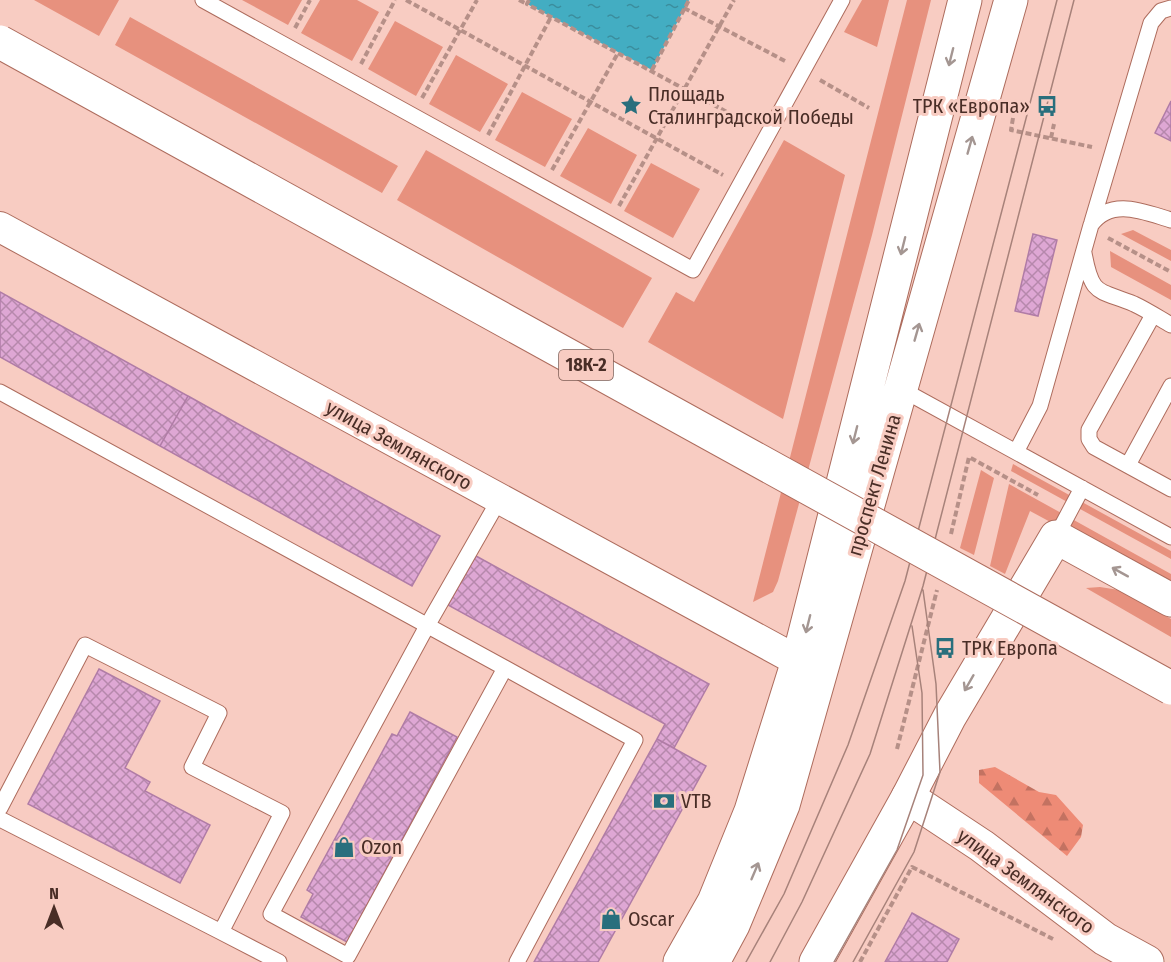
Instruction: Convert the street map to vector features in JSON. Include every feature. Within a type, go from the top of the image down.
[{"type":"main road","name":"проспект Ленина","points":[[680,962],[714,902],[751,811],[798,661],[965,0]]},
{"type":"main road","name":"проспект Ленина","points":[[713,962],[733,925],[783,805],[1011,0]]},
{"type":"main road","name":"18К-2","points":[[0,42],[1171,688]]},
{"type":"main road","points":[[816,962],[908,797],[946,723],[1056,537],[1171,600]]},
{"type":"main road","name":"улица Землянского","points":[[908,797],[982,846],[1105,939],[1147,962]]},
{"type":"street","name":"улица Землянского","points":[[0,227],[798,661]]},
{"type":"lane","points":[[203,0],[693,270],[842,0]]},
{"type":"lane","points":[[1016,452],[1040,406],[1083,250],[1151,23],[1161,11],[1171,8]]},
{"type":"lane","points":[[1090,226],[1097,216],[1121,208],[1135,209],[1171,220]]},
{"type":"lane","points":[[1083,250],[1090,279],[1100,293]]},
{"type":"lane","points":[[1068,304],[1085,294],[1100,293],[1134,304],[1171,325]]},
{"type":"lane","points":[[1153,315],[1089,430],[1089,440],[1094,447],[1171,489]]},
{"type":"lane","points":[[1128,465],[1171,386]]},
{"type":"lane","points":[[901,389],[1171,537]]},
{"type":"lane","points":[[0,392],[635,740],[517,962]]},
{"type":"lane","points":[[1056,537],[1082,488]]},
{"type":"lane","points":[[499,500],[427,626],[271,914],[348,956],[505,668]]},
{"type":"lane","points":[[0,808],[85,645],[219,713],[192,767],[282,813],[221,932]]},
{"type":"lane","points":[[0,819],[279,962]]},
{"type":"path","points":[[290,36],[310,0]]},
{"type":"path","points":[[356,73],[395,0]]},
{"type":"path","points":[[406,0],[724,175],[721,183]]},
{"type":"path","points":[[418,107],[477,0]]},
{"type":"path","points":[[519,0],[528,2],[551,17],[652,70],[767,135]]},
{"type":"path","points":[[652,70],[689,0]]},
{"type":"path","points":[[619,205],[734,0]]},
{"type":"path","points":[[684,8],[788,62],[783,71]]},
{"type":"path","points":[[490,132],[551,17]]},
{"type":"path","points":[[554,168],[618,53]]},
{"type":"path","points":[[829,85],[868,108]]},
{"type":"path","points":[[746,135],[756,116]]},
{"type":"path","points":[[1013,118],[1011,130],[1099,149]]},
{"type":"path","points":[[1051,138],[1054,124]]},
{"type":"path","points":[[1090,226],[1171,272]]},
{"type":"path","points":[[860,962],[912,867],[1056,941]]},
{"type":"shaded area","points":[[34,0],[119,0],[99,36]]},
{"type":"shaded area","points":[[242,0],[302,0],[288,25]]},
{"type":"shaded area","points":[[320,0],[357,0],[379,12],[352,61],[301,33]]},
{"type":"shaded area","points":[[862,0],[889,0],[877,47],[844,32]]},
{"type":"shaded area","points":[[907,0],[931,0],[872,235],[778,581],[773,592],[753,602]]},
{"type":"shaded area","points":[[130,17],[398,166],[382,193],[115,45]]},
{"type":"shaded area","points":[[395,21],[443,47],[416,96],[368,69]]},
{"type":"shaded area","points":[[456,55],[508,84],[480,132],[429,104]]},
{"type":"shaded area","points":[[522,92],[572,119],[545,167],[495,140]]},
{"type":"shaded area","points":[[588,128],[637,155],[611,204],[560,176]]},
{"type":"shaded area","points":[[784,140],[845,175],[783,419],[648,342],[676,292],[694,302]]},
{"type":"shaded area","points":[[426,150],[652,278],[623,328],[397,200]]},
{"type":"shaded area","points":[[651,163],[700,189],[673,238],[624,211]]},
{"type":"shaded area","points":[[1133,230],[1171,250],[1171,261],[1121,234]]},
{"type":"shaded area","points":[[1110,251],[1171,285],[1171,300],[1111,267]]},
{"type":"shaded area","points":[[1013,464],[1171,551],[1171,559],[1011,471]]},
{"type":"shaded area","points":[[981,470],[994,478],[974,555],[960,548]]},
{"type":"shaded area","points":[[1009,484],[1171,574],[1171,587],[1030,511],[1005,574],[990,566]]},
{"type":"shaded area","points":[[1100,587],[1119,590],[1171,619],[1171,637],[1086,588]]},
{"type":"green space","points":[[995,767],[1039,792],[1056,795],[1083,825],[1081,837],[1067,856],[979,783],[979,770]]},
{"type":"water","points":[[529,0],[689,0],[652,70],[527,4]]},
{"type":"building","points":[[1171,101],[1171,141],[1155,133]]},
{"type":"building","points":[[1033,234],[1057,240],[1038,316],[1015,311]]},
{"type":"building","points":[[0,292],[188,396],[160,446],[0,357]]},
{"type":"building","points":[[188,396],[440,536],[412,586],[160,446]]},
{"type":"building","points":[[476,556],[709,684],[674,748],[657,739],[665,724],[448,605]]},
{"type":"building","points":[[99,669],[160,701],[125,768],[150,782],[145,791],[210,825],[180,883],[28,804]]},
{"type":"building","points":[[410,712],[457,737],[347,942],[301,917],[313,894],[307,890],[392,734],[397,736]]},
{"type":"building","points":[[657,739],[706,766],[598,962],[534,962]]},
{"type":"building","points":[[912,913],[959,939],[947,962],[885,962]]},
{"type":"tram line","points":[[746,962],[784,894],[848,745],[905,581],[1057,0]]},
{"type":"tram line","points":[[770,962],[802,902],[870,754],[923,586],[1074,0]]},
{"type":"tram line","points":[[853,962],[914,852],[940,772],[936,684],[923,590]]},
{"type":"tram line","points":[[834,962],[897,850],[923,775],[922,693],[912,626]]},
{"type":"place","name":"Площадь Сталинградской Победы","points":[[631,105]]},
{"type":"place","name":"ТРК «Европа»","points":[[1047,106]]},
{"type":"place","name":"ТРК Европа","points":[[945,648]]},
{"type":"place","name":"VTB","points":[[664,801]]},
{"type":"place","name":"Ozon","points":[[344,847]]},
{"type":"place","name":"Oscar","points":[[611,919]]}]
